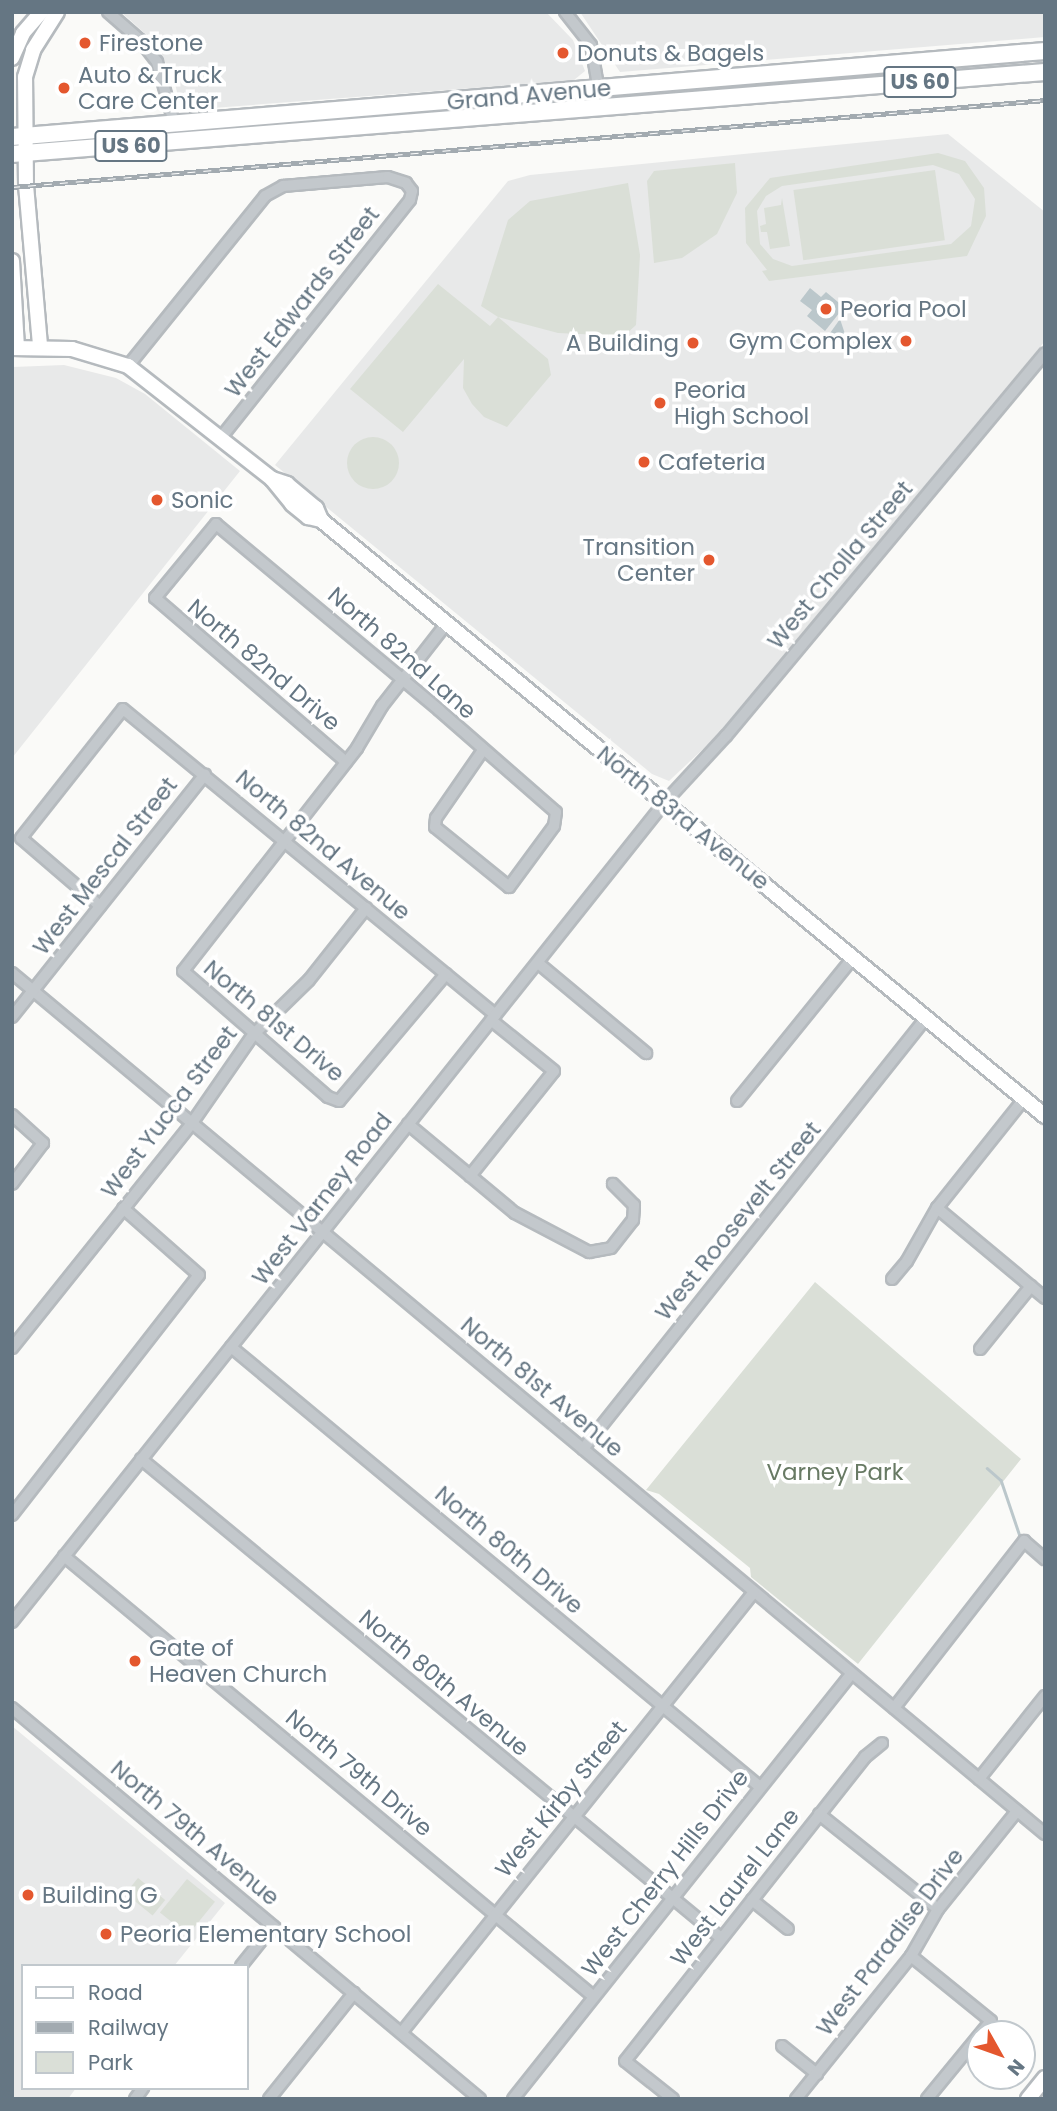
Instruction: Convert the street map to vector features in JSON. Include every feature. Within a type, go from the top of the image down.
[{"type":"highway","name":"Grand Avenue","points":[[19,136],[1045,51]]},
{"type":"highway","points":[[796,92],[797,72]]},
{"type":"highway","name":"Grand Avenue","points":[[19,153],[301,134],[1045,72]]},
{"type":"highway","points":[[298,113],[301,134]]},
{"type":"main road","points":[[12,57],[41,12]]},
{"type":"main road","points":[[25,347],[19,136],[28,62],[57,12]]},
{"type":"main road","points":[[12,261],[25,347]]},
{"type":"main road","name":"North 83rd Avenue","points":[[25,347],[94,353],[128,366],[272,479],[302,495],[316,508],[321,520],[1045,1116]]},
{"type":"main road","points":[[1028,2099],[1045,2078]]},
{"type":"street","points":[[108,12],[140,40],[157,62],[174,123]]},
{"type":"street","points":[[565,12],[591,45],[602,109]]},
{"type":"street","name":"West Edwards Street","points":[[128,366],[265,196],[283,186],[398,178],[412,191],[410,200],[221,438]]},
{"type":"street","name":"West Cholla Street","points":[[665,802],[726,736],[1045,353]]},
{"type":"street","name":"North 82nd Drive","points":[[216,524],[155,598],[346,762]]},
{"type":"street","name":"North 82nd Lane","points":[[216,524],[402,679],[483,750],[558,818],[509,887],[435,827],[436,818],[483,750]]},
{"type":"street","points":[[285,840],[346,762],[402,679],[446,624]]},
{"type":"street","name":"North 82nd Avenue","points":[[100,906],[21,838],[123,709],[446,974],[554,1071],[470,1176]]},
{"type":"street","name":"West Mescal Street","points":[[12,1017],[205,774]]},
{"type":"street","name":"West Varney Road","points":[[12,1622],[665,802]]},
{"type":"street","name":"North 81st Drive","points":[[285,840],[183,971],[253,1035],[328,1097],[339,1101],[446,974]]},
{"type":"street","name":"West Yucca Street","points":[[12,1348],[192,1123],[253,1035],[309,980],[366,908]]},
{"type":"street","points":[[737,1101],[853,958]]},
{"type":"street","points":[[538,963],[646,1053]]},
{"type":"street","name":"North 81st Avenue","points":[[12,973],[1045,1834]]},
{"type":"street","name":"West Roosevelt Street","points":[[583,1449],[926,1018]]},
{"type":"street","points":[[892,1279],[907,1261],[937,1208],[1024,1099]]},
{"type":"street","points":[[12,1115],[43,1143],[12,1184]]},
{"type":"street","points":[[408,1124],[526,1221],[578,1248],[600,1253],[611,1248],[629,1228],[635,1213],[628,1198],[613,1184]]},
{"type":"street","points":[[12,1515],[199,1275],[123,1208]]},
{"type":"street","points":[[937,1208],[1045,1298]]},
{"type":"street","points":[[980,1349],[1031,1286]]},
{"type":"street","name":"North 80th Drive","points":[[231,1347],[760,1787]]},
{"type":"street","name":"North 80th Avenue","points":[[141,1459],[721,1938]]},
{"type":"street","points":[[894,1709],[1024,1541],[1045,1559]]},
{"type":"street","name":"North 79th Drive","points":[[64,1556],[594,1997]]},
{"type":"street","name":"West Kirby Street","points":[[402,2032],[754,1592]]},
{"type":"street","name":"West Cherry Hills Drive","points":[[513,2099],[852,1673]]},
{"type":"street","points":[[979,1779],[1045,1696]]},
{"type":"street","name":"North 79th Avenue","points":[[12,1708],[480,2099]]},
{"type":"street","name":"West Laurel Lane","points":[[673,2099],[625,2061],[865,1757],[883,1743]]},
{"type":"street","name":"West Paradise Drive","points":[[796,2099],[911,1956],[938,1909],[1017,1811]]},
{"type":"street","points":[[819,1814],[938,1909]]},
{"type":"street","points":[[752,1900],[788,1929]]},
{"type":"street","points":[[243,1964],[273,1926]]},
{"type":"street","points":[[911,1956],[990,2021],[927,2099]]},
{"type":"street","points":[[269,2099],[354,1993]]},
{"type":"street","points":[[782,2046],[817,2074]]},
{"type":"shaded area","points":[[121,12],[546,12],[573,40],[585,71],[574,80],[564,81],[186,110],[180,105],[173,75],[150,38]]},
{"type":"shaded area","points":[[580,12],[1045,12],[1045,37],[620,72]]},
{"type":"shaded area","name":"Peoria High School","points":[[948,134],[1045,212],[1045,341],[718,735],[669,781],[652,774],[275,465],[508,181],[530,175]]},
{"type":"shaded area","name":"Peoria Pool","points":[[810,288],[821,297],[826,292],[844,307],[825,331],[807,316],[812,310],[800,301]]},
{"type":"shaded area","points":[[840,319],[846,337],[840,346],[828,336]]},
{"type":"shaded area","points":[[12,361],[13,367],[64,365],[116,378],[145,394],[240,471],[12,758]]},
{"type":"shaded area","name":"Peoria Elementary School","points":[[12,1726],[225,1903],[176,1964],[21,1964],[21,2090],[75,2090],[68,2099],[12,2099]]},
{"type":"green space","points":[[938,153],[965,161],[984,188],[986,216],[967,256],[769,281],[762,271],[767,270],[746,243],[745,208],[770,178]],"holes":[[[933,165],[959,174],[975,199],[971,226],[951,244],[792,266],[773,259],[760,244],[757,211],[766,196],[782,186]]]},
{"type":"green space","points":[[735,163],[737,193],[717,234],[682,258],[654,263],[647,181],[654,171]]},
{"type":"green space","points":[[935,170],[945,240],[803,260],[793,190]]},
{"type":"green space","points":[[628,183],[640,255],[636,325],[624,336],[558,333],[498,317],[481,306],[508,220],[530,201]]},
{"type":"green space","points":[[782,198],[790,246],[770,249],[767,232],[761,232],[760,226],[766,224],[764,208],[781,205]]},
{"type":"green space","points":[[438,284],[490,326],[498,317],[548,359],[551,375],[507,427],[484,417],[472,404],[463,388],[464,359],[403,432],[350,389]]},
{"type":"green space","points":[[373,437],[383,439],[391,445],[397,453],[397,473],[391,481],[383,487],[373,489],[363,487],[355,481],[349,473],[347,463],[349,453],[355,445],[363,439]]},
{"type":"green space","name":"Varney Park","points":[[815,1282],[1021,1459],[858,1664],[751,1577],[750,1568],[659,1494],[646,1490]]},
{"type":"green space","points":[[138,1878],[165,1900],[153,1916],[125,1894]]},
{"type":"green space","points":[[187,1879],[215,1902],[188,1935],[160,1912]]},
{"type":"waterway","points":[[987,1468],[1001,1480],[1020,1536]]},
{"type":"railway","points":[[12,187],[1045,100]]},
{"type":"place","name":"Firestone","points":[[85,43]]},
{"type":"place","name":"Donuts & Bagels","points":[[563,53]]},
{"type":"place","name":"Auto & Truck Care Center","points":[[64,88]]},
{"type":"place","name":"Peoria Pool","points":[[826,309]]},
{"type":"place","name":"Gym Complex","points":[[906,341]]},
{"type":"place","name":"A Building","points":[[693,343]]},
{"type":"place","name":"Peoria High School","points":[[660,403]]},
{"type":"place","name":"Cafeteria","points":[[644,462]]},
{"type":"place","name":"Sonic","points":[[157,500]]},
{"type":"place","name":"Transition Center","points":[[709,560]]},
{"type":"place","name":"Gate of Heaven Church","points":[[135,1661]]},
{"type":"place","name":"Building G","points":[[28,1895]]},
{"type":"place","name":"Peoria Elementary School","points":[[106,1934]]}]
